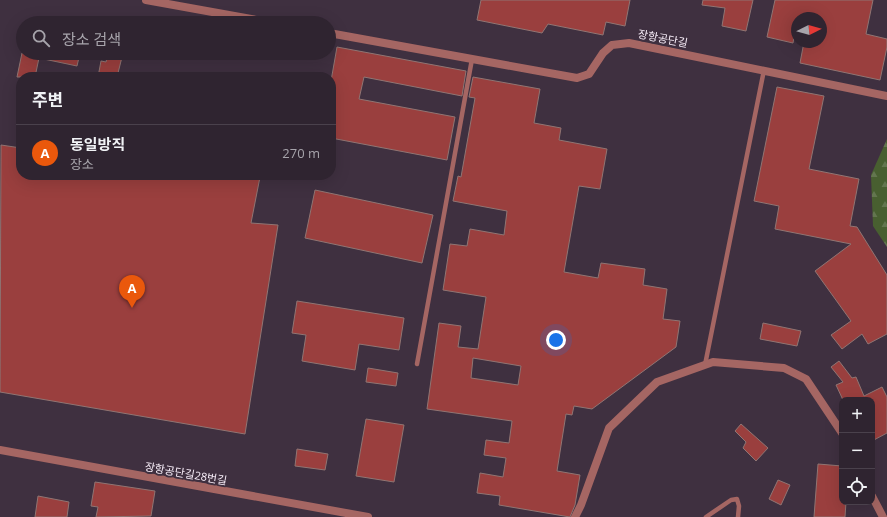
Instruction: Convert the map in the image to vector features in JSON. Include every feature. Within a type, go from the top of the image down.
[{"type":"street","points":[[146,0],[234,16]]},
{"type":"street","name":"장항공단길","points":[[336,34],[577,78],[589,74],[603,53],[612,45],[629,43],[887,96]]},
{"type":"street","points":[[574,517],[581,505],[608,428],[658,382],[704,365],[713,362],[784,368],[806,379],[839,428]]},
{"type":"street","name":"장항공단길28번길","points":[[0,450],[368,517]]},
{"type":"street","points":[[875,501],[884,517]]},
{"type":"lane","points":[[417,364],[472,59]]},
{"type":"lane","points":[[704,365],[764,70]]},
{"type":"lane","points":[[706,517],[731,500],[737,499],[739,506],[738,517]]},
{"type":"green space","points":[[887,139],[887,247],[873,226],[871,175]]},
{"type":"building","points":[[481,0],[630,0],[625,26],[606,22],[603,35],[548,24],[542,33],[477,20]]},
{"type":"building","points":[[703,0],[753,0],[746,31],[722,26],[725,8],[702,5]]},
{"type":"building","points":[[775,0],[873,0],[866,34],[887,39],[887,47],[880,80],[800,63],[803,48],[827,48],[827,12],[791,12],[791,43],[767,37]]},
{"type":"building","points":[[337,47],[466,71],[462,96],[364,77],[359,99],[455,117],[447,160],[336,139],[336,72],[333,72],[335,60],[336,60]]},
{"type":"building","points":[[21,60],[39,60],[36,72],[18,72]]},
{"type":"building","points":[[48,60],[78,60],[77,66]]},
{"type":"building","points":[[106,60],[121,60],[118,72],[99,72],[101,61],[106,62]]},
{"type":"building","points":[[473,77],[540,89],[534,123],[561,128],[559,140],[607,149],[600,189],[579,186],[564,272],[598,278],[601,263],[645,269],[643,285],[667,289],[663,319],[680,321],[676,347],[592,409],[574,406],[572,415],[566,414],[557,471],[580,475],[575,505],[570,517],[499,505],[500,496],[477,493],[480,473],[503,477],[506,458],[484,455],[486,440],[509,443],[512,421],[427,409],[439,323],[461,326],[458,347],[478,349],[486,297],[443,290],[450,244],[467,246],[470,229],[504,235],[507,211],[453,201],[458,176],[461,177],[475,98],[469,97]],"holes":[[[473,358],[521,366],[518,385],[471,378]]]},
{"type":"building","points":[[777,87],[824,96],[809,169],[859,179],[850,226],[857,227],[887,275],[887,334],[868,344],[862,334],[842,349],[831,335],[851,321],[815,271],[851,244],[775,229],[779,206],[754,201]]},
{"type":"building","points":[[1,145],[16,147],[16,180],[259,180],[251,223],[278,225],[245,434],[0,392]]},
{"type":"building","points":[[315,190],[433,215],[422,263],[305,238]]},
{"type":"building","points":[[297,301],[404,318],[399,350],[359,344],[355,370],[302,361],[306,335],[292,333]]},
{"type":"building","points":[[763,323],[801,331],[797,346],[760,339]]},
{"type":"building","points":[[839,361],[852,378],[856,377],[864,396],[882,387],[887,397],[887,433],[875,439],[875,397],[842,397],[836,385],[843,382],[831,367]]},
{"type":"building","points":[[368,368],[398,373],[396,386],[366,382]]},
{"type":"building","points":[[366,419],[404,425],[394,482],[356,476]]},
{"type":"building","points":[[741,424],[768,448],[756,461],[743,448],[746,442],[735,431]]},
{"type":"building","points":[[297,449],[328,454],[325,470],[295,466]]},
{"type":"building","points":[[818,464],[839,466],[839,505],[846,505],[845,517],[814,517]]},
{"type":"building","points":[[778,480],[790,485],[781,505],[769,499]]},
{"type":"building","points":[[95,482],[155,491],[151,516],[96,517],[98,507],[91,506]]},
{"type":"building","points":[[38,496],[69,502],[67,517],[35,517]]},
{"type":"place","name":"동일방직","points":[[132,308]]}]
